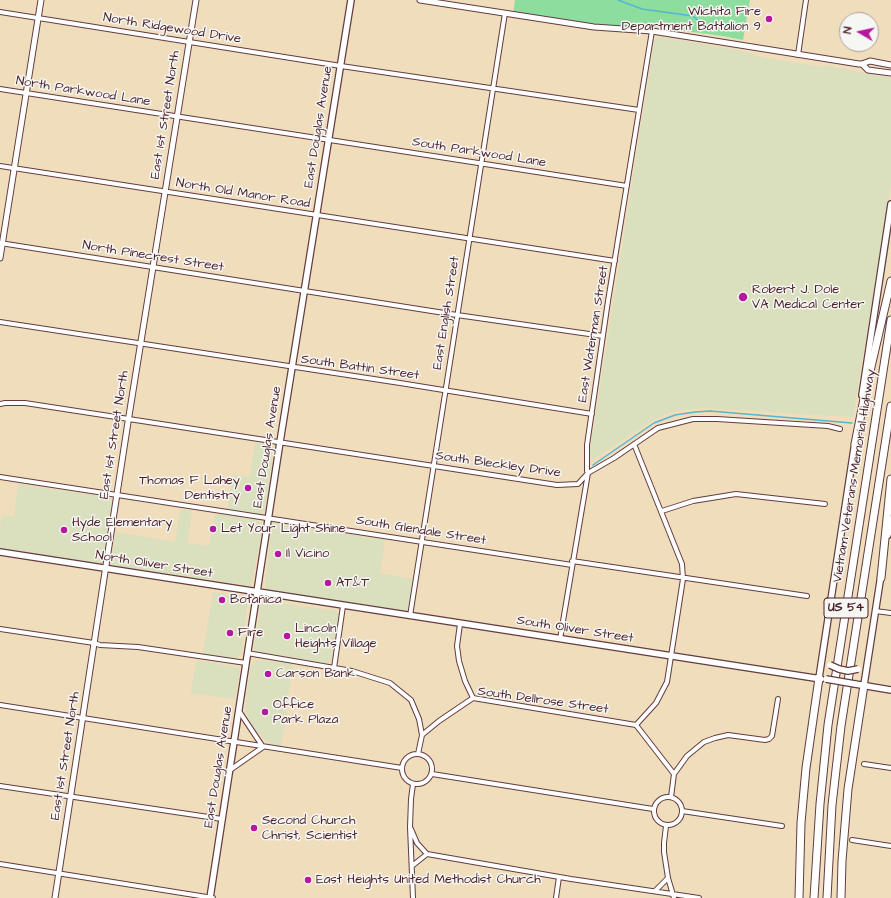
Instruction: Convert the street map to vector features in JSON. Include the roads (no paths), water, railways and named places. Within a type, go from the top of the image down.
[{"type":"highway","points":[[855,444],[867,384],[891,281]]},
{"type":"highway","name":"Vietnam Veterans Memorial Highway","points":[[814,898],[817,834],[826,746],[891,320]]},
{"type":"highway","name":"Vietnam Veterans Memorial Highway","points":[[827,898],[832,806],[841,726],[891,406]]},
{"type":"highway","points":[[881,578],[891,479]]},
{"type":"highway","points":[[799,898],[801,830],[806,768],[822,679]]},
{"type":"highway","points":[[841,898],[842,861],[848,789],[864,685]]},
{"type":"main road","name":"East Douglas Avenue","points":[[210,898],[256,593],[351,0]]},
{"type":"main road","points":[[822,679],[823,651],[891,204]]},
{"type":"main road","points":[[864,685],[875,611],[890,537],[891,519]]},
{"type":"main road","name":"North Oliver Street","points":[[0,552],[256,593]]},
{"type":"main road","name":"South Oliver Street","points":[[256,593],[891,690]]},
{"type":"main road","points":[[823,651],[825,658],[830,665],[838,669],[848,671],[858,669],[868,658]]},
{"type":"street","points":[[0,258],[1,243],[41,0]]},
{"type":"street","name":"East 1st Street North","points":[[56,898],[128,419],[196,0]]},
{"type":"street","points":[[420,0],[594,27],[652,31],[862,64],[870,61],[891,65]]},
{"type":"street","points":[[798,54],[806,0]]},
{"type":"street","name":"North Ridgewood Drive","points":[[0,12],[341,66],[639,110]]},
{"type":"street","name":"East English Street","points":[[410,616],[505,13]]},
{"type":"street","name":"East Waterman Street","points":[[560,639],[588,473],[586,472],[587,445],[652,31]]},
{"type":"street","points":[[862,64],[868,70],[891,73]]},
{"type":"street","name":"North Parkwood Lane","points":[[0,89],[328,140]]},
{"type":"street","name":"South Parkwood Lane","points":[[328,140],[627,186]]},
{"type":"street","name":"North Old Manor Road","points":[[0,166],[615,261]]},
{"type":"street","name":"North Pinecrest Street","points":[[1,243],[457,315],[603,336]]},
{"type":"street","name":"South Battin Street","points":[[0,322],[592,414]]},
{"type":"street","name":"South Bleckley Drive","points":[[0,404],[25,403],[557,485],[578,484],[588,473],[658,428],[693,419],[717,419],[820,426],[840,430]]},
{"type":"street","points":[[634,444],[682,564],[683,578],[667,682],[656,703],[636,725],[674,774]]},
{"type":"street","name":"South Glendale Street","points":[[0,477],[268,519],[807,596]]},
{"type":"street","points":[[662,511],[693,500],[736,494],[825,504]]},
{"type":"street","points":[[334,668],[343,606]]},
{"type":"street","points":[[875,611],[891,613]]},
{"type":"street","points":[[460,624],[457,646],[459,661],[465,681],[473,698]]},
{"type":"street","points":[[0,629],[100,645],[138,647],[246,663]]},
{"type":"street","points":[[247,653],[352,670],[390,683],[410,700],[419,719],[422,735],[418,754]]},
{"type":"street","name":"South Dellrose Street","points":[[422,735],[439,721],[473,698],[636,725]]},
{"type":"street","points":[[671,797],[674,774],[687,756],[704,742],[728,735],[765,740],[769,739],[772,736],[778,699]]},
{"type":"street","points":[[0,705],[402,768]]},
{"type":"street","points":[[239,711],[263,747]]},
{"type":"street","points":[[229,771],[263,747]]},
{"type":"street","points":[[418,754],[426,757],[430,761],[432,766],[432,774],[424,783],[413,784],[404,777],[402,768],[408,757],[418,754]]},
{"type":"street","points":[[864,764],[891,768]]},
{"type":"street","points":[[432,774],[653,808]]},
{"type":"street","points":[[413,784],[410,827],[413,898]]},
{"type":"street","points":[[0,786],[222,820]]},
{"type":"street","points":[[671,797],[679,802],[682,811],[676,823],[666,826],[657,821],[653,808],[657,801],[661,798],[671,797]]},
{"type":"street","points":[[682,811],[782,826]]},
{"type":"street","points":[[666,826],[664,852],[668,878],[674,896]]},
{"type":"street","points":[[410,827],[417,843],[427,854],[674,896],[699,898]]},
{"type":"street","points":[[852,840],[891,846]]},
{"type":"street","points":[[412,866],[427,854]]},
{"type":"street","points":[[0,864],[214,898]]},
{"type":"street","points":[[556,898],[559,877]]},
{"type":"street","points":[[655,892],[668,878]]},
{"type":"waterway","points":[[618,0],[642,9],[693,16],[710,31]]},
{"type":"waterway","points":[[593,465],[654,423],[675,415],[710,411],[852,423]]},
{"type":"place","name":"Wichita Fire Department Battalion 9","points":[[769,19]]},
{"type":"place","name":"Robert J. Dole VA Medical Center","points":[[743,297]]},
{"type":"place","name":"Thomas F Lahey Dentistry","points":[[248,488]]},
{"type":"place","name":"Let Your Light Shine","points":[[213,529]]},
{"type":"place","name":"Hyde Elementary School","points":[[64,530]]},
{"type":"place","name":"Il Vicino","points":[[278,554]]},
{"type":"place","name":"AT&T","points":[[328,583]]},
{"type":"place","name":"Botanica","points":[[222,600]]},
{"type":"place","name":"Fire","points":[[230,633]]},
{"type":"place","name":"Lincoln Heights Village","points":[[287,636]]},
{"type":"place","name":"Carson Bank","points":[[268,674]]},
{"type":"place","name":"Office Park Plaza","points":[[265,712]]},
{"type":"place","name":"Second Church Christ, Scientist","points":[[254,828]]},
{"type":"place","name":"East Heights United Methodist Church","points":[[308,880]]}]
